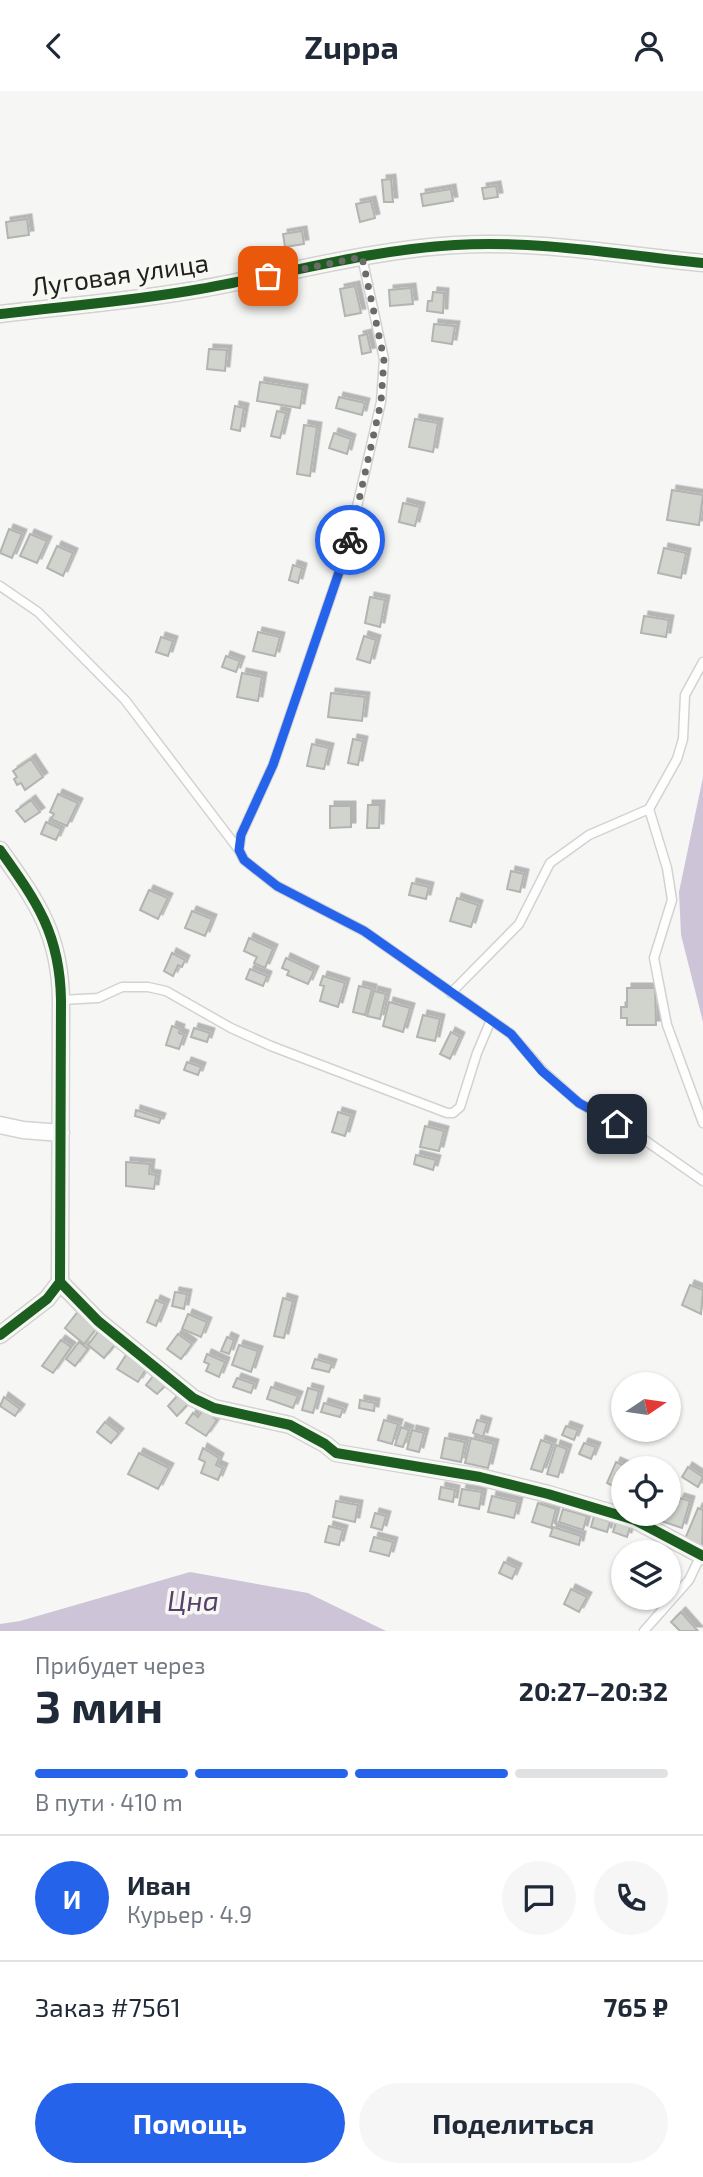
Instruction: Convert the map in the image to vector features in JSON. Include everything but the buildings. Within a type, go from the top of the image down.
[{"type":"street","name":"Луговая улица","points":[[0,314],[197,290],[362,257],[454,245],[521,243],[703,263]]},
{"type":"street","points":[[0,850],[35,901],[54,941],[59,961],[61,1000],[60,1282],[47,1299],[0,1335]]},
{"type":"street","points":[[0,1125],[23,1131],[61,1133]]},
{"type":"street","points":[[60,1282],[98,1321],[202,1403],[290,1425],[336,1453],[480,1477],[635,1520],[702,1555]]},
{"type":"lane","points":[[239,850],[241,835],[273,765],[348,546],[381,402],[384,359],[362,257]]},
{"type":"lane","points":[[0,586],[38,613],[125,700],[244,860],[277,886],[364,931],[492,1020],[511,1034],[542,1071],[579,1103],[636,1134],[703,1181]]},
{"type":"lane","points":[[451,993],[519,924],[550,863],[589,835],[649,809],[677,759],[683,739],[685,695],[703,662]]},
{"type":"lane","points":[[649,809],[667,868],[671,900],[654,958],[667,1025],[703,1123]]},
{"type":"lane","points":[[61,1000],[98,998],[122,987],[148,987],[166,991],[231,1028],[271,1046],[447,1113],[453,1113],[460,1107],[477,1053],[492,1020]]},
{"type":"lane","points":[[644,1631],[689,1580],[702,1555]]},
{"type":"water","points":[[703,777],[703,1022],[681,935],[679,892]]},
{"type":"water","name":"Цна","points":[[190,1572],[308,1593],[386,1631],[0,1631],[0,1624],[20,1621]]},
{"type":"cycle path","points":[[0,314],[175,293],[359,257],[455,245],[548,246],[703,263]]},
{"type":"cycle path","points":[[0,850],[35,903],[51,937],[60,977],[61,1000],[60,1282],[47,1299],[0,1335]]},
{"type":"cycle path","points":[[60,1282],[98,1321],[193,1398],[214,1408],[290,1425],[336,1453],[480,1477],[635,1520],[703,1556]]},
{"type":"way so far","points":[[268,276],[362,257],[384,359],[381,402],[350,540]]},
{"type":"route","points":[[350,540],[273,765],[246,820],[239,850],[244,860],[277,886],[364,931],[511,1034],[542,1071],[579,1103],[617,1124]]}]
